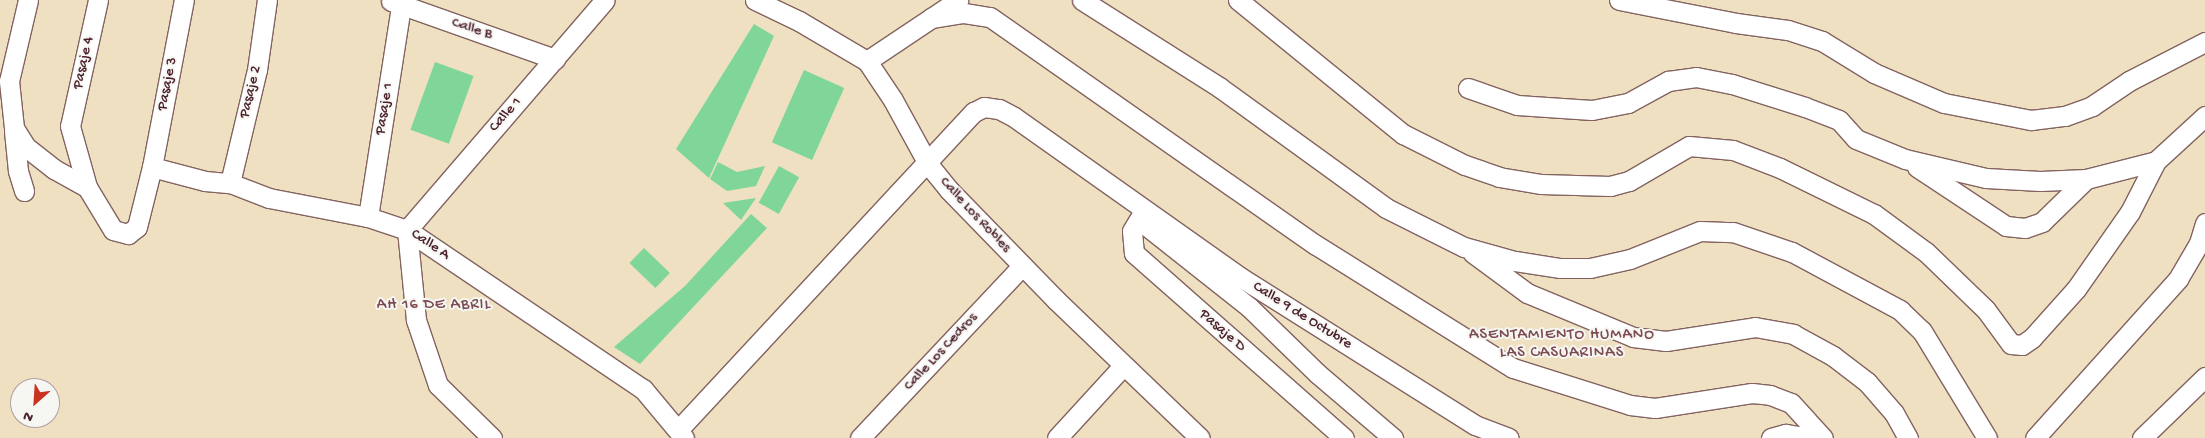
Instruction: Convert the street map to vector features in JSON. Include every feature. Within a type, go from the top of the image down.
[{"type":"street","points":[[24,191],[18,171],[9,81],[28,0]]},
{"type":"street","name":"Pasaje 4","points":[[86,187],[70,126],[98,0]]},
{"type":"street","name":"Pasaje 3","points":[[152,167],[184,0]]},
{"type":"street","name":"Pasaje 2","points":[[230,183],[257,70],[267,0]]},
{"type":"street","name":"Calle 1","points":[[407,230],[605,0]]},
{"type":"street","name":"Calle Los Robles","points":[[755,0],[799,21],[866,61],[893,100],[928,164],[948,190],[1123,366],[1200,438]]},
{"type":"street","points":[[866,61],[958,0]]},
{"type":"street","points":[[1082,0],[1219,87],[1386,208],[1464,247],[1526,293],[1633,337],[1666,341],[1755,327],[1793,334],[1833,356],[1868,382],[1894,412],[1908,438]]},
{"type":"street","points":[[1238,0],[1403,134],[1465,165],[1499,177],[1541,184],[1610,186],[1629,181],[1689,146],[1733,150],[1780,168],[1874,214],[1926,252],[1986,310],[2011,344],[2022,345],[2032,338],[2076,289],[2130,212],[2156,161]]},
{"type":"street","points":[[1619,0],[1736,23],[1788,30],[1822,41],[1874,73],[1944,103],[2031,120],[2065,116],[2092,106],[2129,81],[2205,42]]},
{"type":"street","name":"Calle B","points":[[397,2],[554,59]]},
{"type":"street","name":"Pasaje 1","points":[[368,217],[397,2]]},
{"type":"street","points":[[931,18],[964,13],[990,18],[1316,245],[1513,368],[1630,405],[1656,408],[1752,393],[1770,395],[1791,403],[1823,438]]},
{"type":"street","points":[[1468,88],[1517,105],[1592,110],[1628,103],[1668,81],[1696,76],[1732,84],[1839,120],[1856,139],[1906,159],[1986,178],[2040,181],[2086,179],[2156,161],[2202,126]]},
{"type":"street","name":"Calle 9 de Octubre","points":[[928,164],[974,112],[984,107],[998,109],[1014,117],[1102,182],[1142,215],[1475,425],[1508,438]]},
{"type":"street","points":[[14,128],[26,147],[54,169],[86,187],[113,230],[128,234],[137,227],[152,167]]},
{"type":"street","points":[[1906,159],[2006,226],[2025,228],[2042,222],[2086,179]]},
{"type":"street","points":[[681,434],[928,164]]},
{"type":"street","name":"Calle A","points":[[152,167],[205,181],[230,183],[269,198],[368,217],[407,230],[642,389],[681,434]]},
{"type":"street","points":[[1142,215],[1249,307],[1318,374],[1394,438]]},
{"type":"street","name":"Pasaje D","points":[[1142,215],[1132,232],[1134,254],[1344,438]]},
{"type":"street","points":[[2035,438],[2118,342],[2178,279],[2199,242],[2205,223]]},
{"type":"street","points":[[407,230],[416,320],[438,385],[492,438]]},
{"type":"street","points":[[1464,247],[1515,261],[1560,268],[1590,268],[1630,259],[1700,231],[1733,232],[1792,252],[1900,310],[1922,331],[1987,438]]},
{"type":"street","name":"Calle Los Cedros","points":[[860,438],[1022,266]]},
{"type":"street","points":[[1057,438],[1123,366]]},
{"type":"street","points":[[2142,438],[2205,377]]},
{"type":"street","points":[[1771,438],[1785,434],[1810,438]]},
{"type":"green space","points":[[754,24],[774,36],[709,178],[676,149]]},
{"type":"green space","points":[[435,62],[474,76],[449,144],[410,130]]},
{"type":"green space","points":[[804,70],[844,88],[812,160],[772,142]]},
{"type":"green space","points":[[718,162],[737,172],[765,166],[756,186],[727,191],[710,179]]},
{"type":"green space","points":[[779,166],[799,177],[779,214],[759,203]]},
{"type":"green space","points":[[756,198],[741,220],[723,203]]},
{"type":"green space","points":[[751,214],[767,228],[640,364],[614,347],[685,286]]},
{"type":"green space","points":[[644,248],[670,273],[655,288],[629,263]]},
{"type":"district","name":"AH 16 DE ABRIL","points":[[434,306]]},
{"type":"district","name":"ASENTAMIENTO HUMANO LAS CASUARINAS","points":[[1562,345]]}]
